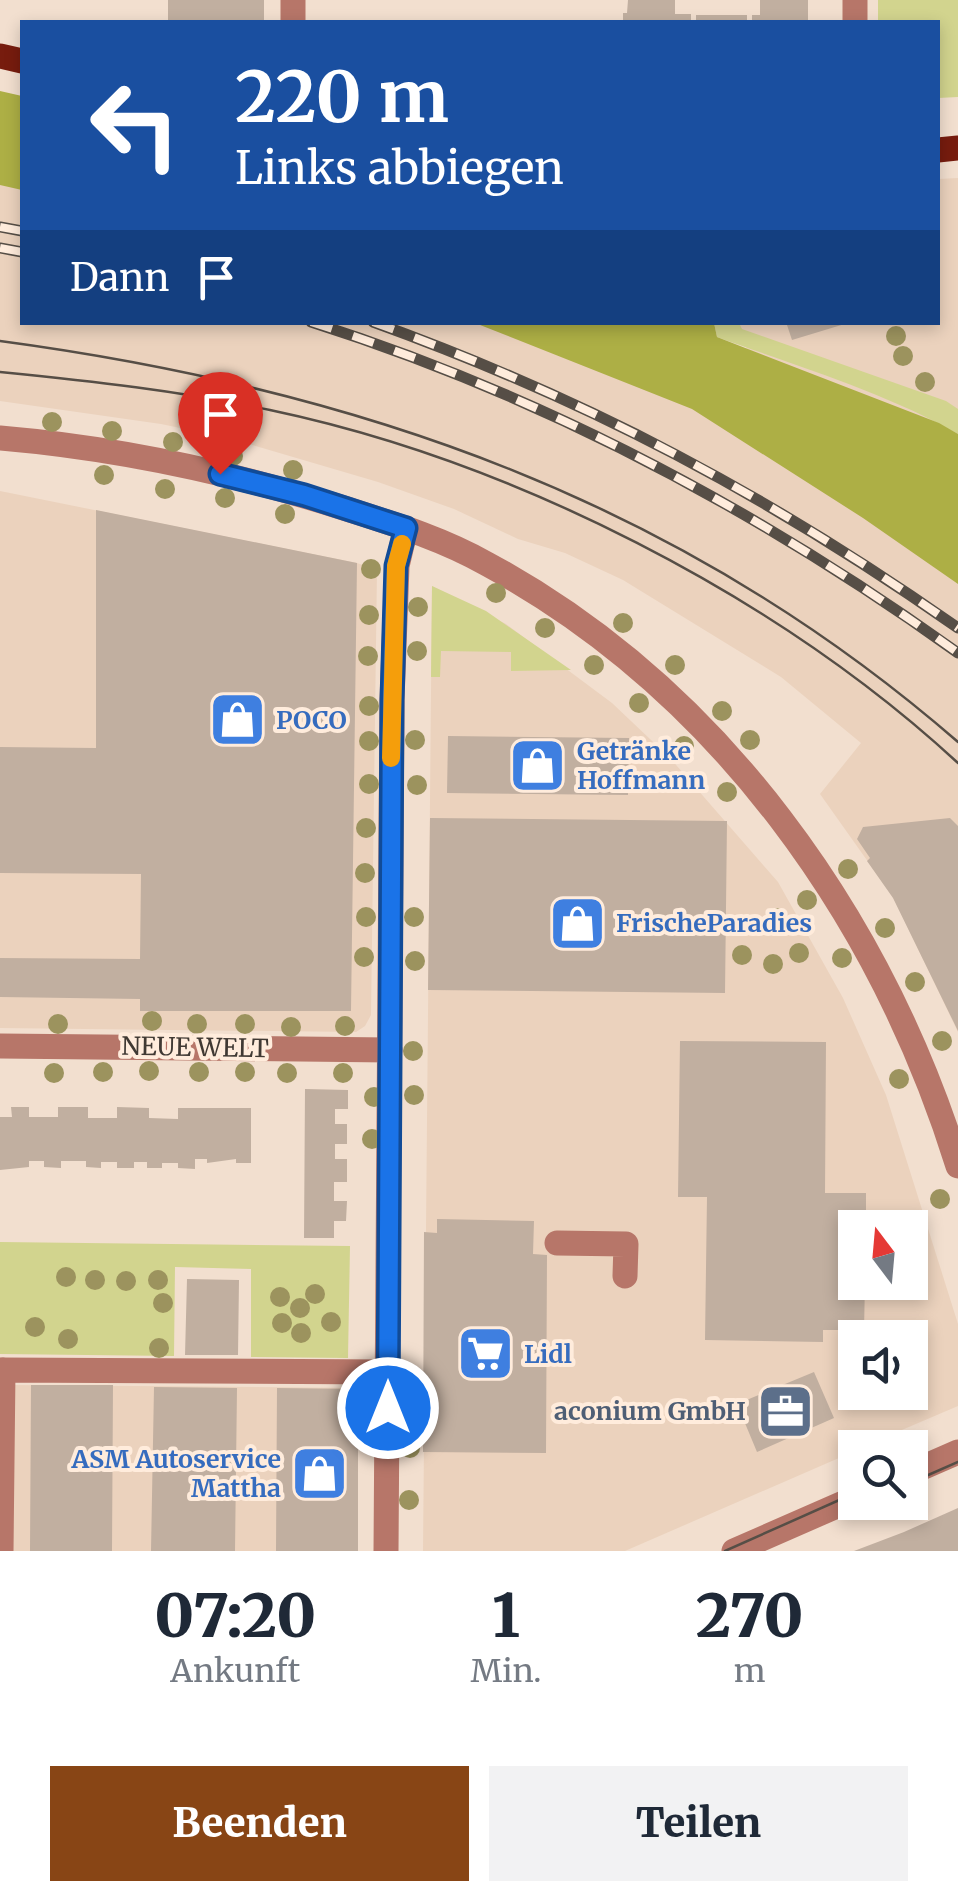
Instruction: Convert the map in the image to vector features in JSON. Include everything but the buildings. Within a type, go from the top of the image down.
[{"type":"street","points":[[0,438],[96,450],[304,495],[406,528],[488,564],[558,605],[643,670],[729,754],[804,849],[860,936],[909,1032],[958,1166]]},
{"type":"street","points":[[386,1551],[392,700],[396,566],[406,528]]},
{"type":"street","name":"NEUE WELT","points":[[0,1046],[390,1050]]},
{"type":"street","points":[[557,1243],[626,1244],[625,1276]]},
{"type":"street","points":[[0,1551],[1,1370],[388,1372]]},
{"type":"street","points":[[928,1466],[958,1452]]},
{"type":"street","points":[[734,1551],[838,1505]]},
{"type":"shaded area","points":[[0,91],[20,96],[20,190],[0,185]]},
{"type":"shaded area","points":[[0,117],[20,122],[20,325],[685,325],[748,353],[740,325],[940,325],[940,179],[958,178],[958,1032],[893,897],[820,794],[861,743],[781,677],[623,580],[565,553],[518,539],[454,509],[378,482],[232,439],[161,424],[0,401]]},
{"type":"shaded area","points":[[480,325],[714,325],[717,337],[939,423],[958,434],[958,584],[863,518],[692,409]]},
{"type":"shaded area","points":[[0,491],[377,570],[371,1015],[365,1026],[356,1032],[0,1028]]},
{"type":"shaded area","points":[[432,586],[506,624],[612,703],[670,758],[778,882],[843,998],[886,1095],[922,1210],[838,1210],[838,1300],[928,1300],[928,1229],[958,1324],[958,1406],[902,1430],[838,1430],[838,1458],[625,1551],[423,1551]]},
{"type":"shaded area","points":[[12,1385],[357,1388],[357,1551],[10,1551]]},
{"type":"green space","points":[[878,0],[958,0],[958,97],[940,98],[940,20],[878,20]]},
{"type":"green space","points":[[714,325],[740,325],[742,329],[946,401],[958,409],[958,434],[871,393],[717,337]]},
{"type":"green space","points":[[432,586],[486,611],[571,670],[511,671],[511,652],[441,651],[440,677],[431,677]]},
{"type":"green space","points":[[0,1242],[350,1246],[348,1358],[251,1357],[251,1269],[175,1267],[174,1356],[0,1354]]},
{"type":"tram line","points":[[0,341],[133,362],[262,390],[388,425],[510,469],[628,522],[742,584],[852,658],[958,742]]},
{"type":"tram line","points":[[0,372],[136,387],[270,410],[362,433],[454,463],[546,500],[724,591],[808,644],[886,702],[958,763]]},
{"type":"tram line","points":[[928,1475],[958,1462]]},
{"type":"tram line","points":[[725,1551],[838,1501]]},
{"type":"railway","points":[[0,227],[20,231]]},
{"type":"railway","points":[[0,248],[20,252]]},
{"type":"railway","points":[[320,325],[483,385],[648,462],[806,552],[958,653]]},
{"type":"railway","points":[[381,325],[529,384],[676,455],[818,535],[958,628]]},
{"type":"slow traffic","points":[[391,758],[396,566],[402,544]]},
{"type":"place","name":"POCO","points":[[237,720]]},
{"type":"place","name":"Getränke Hoffmann","points":[[538,765]]},
{"type":"place","name":"FrischeParadies","points":[[577,923]]},
{"type":"place","name":"Lidl","points":[[485,1354]]},
{"type":"place","name":"aconium GmbH","points":[[785,1411]]},
{"type":"place","name":"ASM Autoservice Mattha","points":[[320,1473]]},
{"type":"route","points":[[220,474],[304,495],[406,528],[396,566],[392,700],[388,1408]]}]
